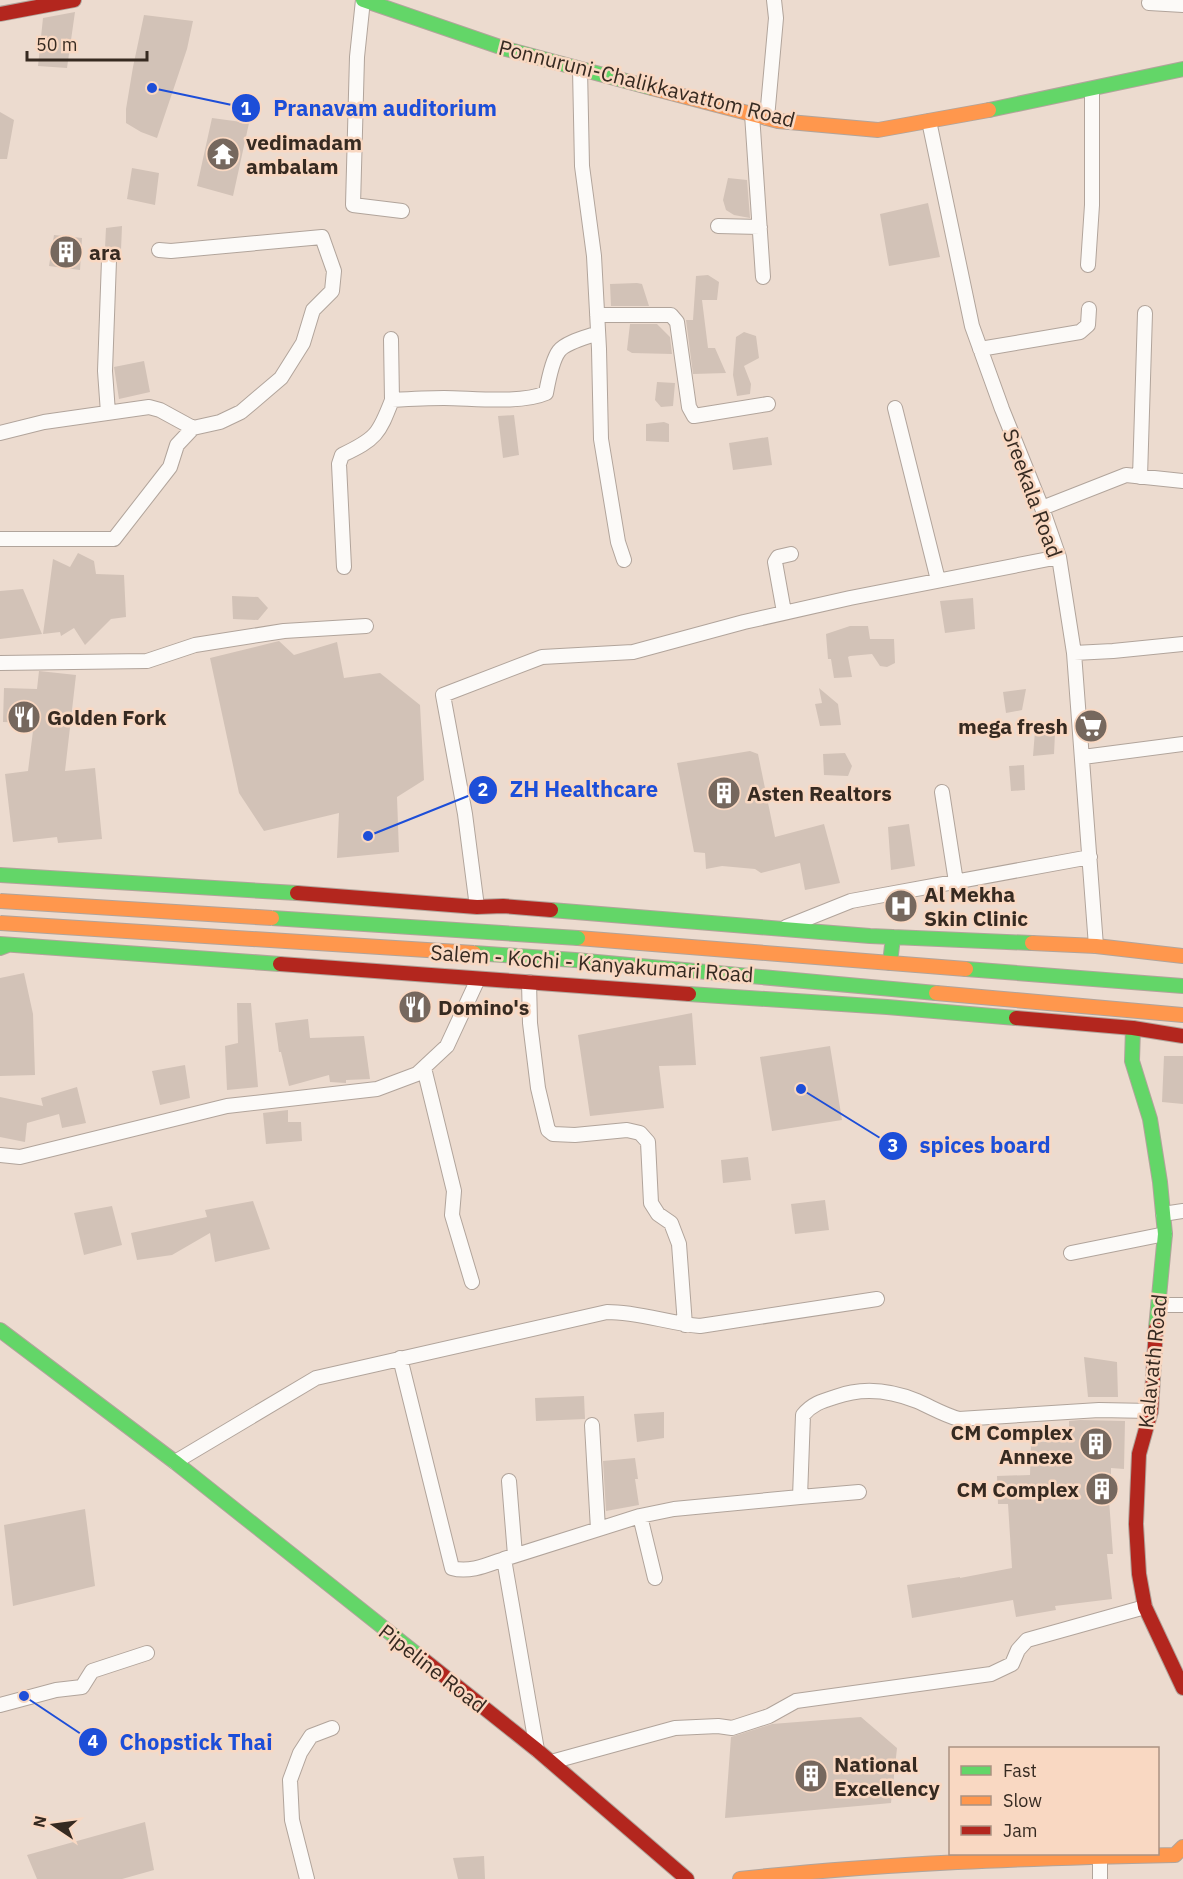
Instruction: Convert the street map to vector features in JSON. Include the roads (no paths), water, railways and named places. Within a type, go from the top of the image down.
[{"type":"main road","points":[[0,14],[74,0]]},
{"type":"main road","name":"Ponnuruni-Chalikkavattom Road","points":[[363,0],[506,49],[778,121],[878,130],[1183,69]]},
{"type":"main road","points":[[0,875],[286,892],[477,907],[503,906],[893,937],[1096,946],[1183,956]]},
{"type":"main road","points":[[209,960],[221,941],[223,909],[214,889]]},
{"type":"main road","points":[[280,964],[273,946],[277,910],[286,892]]},
{"type":"main road","name":"Salem - Kochi - Kanyakumari Road","points":[[0,901],[578,938],[1183,986]]},
{"type":"main road","name":"Salem - Kochi - Kanyakumari Road","points":[[0,923],[575,960],[1183,1015]]},
{"type":"main road","points":[[890,963],[893,937]]},
{"type":"main road","name":"Salem - Kochi - Kanyakumari Road","points":[[2,946],[501,979],[725,998],[887,1007],[1133,1028],[1183,1036]]},
{"type":"main road","points":[[887,1007],[888,987]]},
{"type":"main road","name":"Kalavath Road","points":[[1133,1028],[1132,1061],[1149,1119],[1165,1234],[1154,1343],[1151,1411],[1140,1454],[1136,1524],[1139,1574],[1145,1607],[1183,1688]]},
{"type":"main road","name":"Pipeline Road","points":[[0,1330],[175,1462],[537,1750],[687,1879]]},
{"type":"main road","points":[[1159,1854],[1180,1853]]},
{"type":"main road","points":[[740,1879],[802,1872],[1140,1855]]},
{"type":"street","points":[[363,0],[357,57],[353,205],[402,211]]},
{"type":"street","points":[[767,118],[776,18],[774,0]]},
{"type":"street","points":[[1149,3],[1183,4]]},
{"type":"street","points":[[580,69],[582,166],[594,256],[601,438],[618,542],[624,560]]},
{"type":"street","points":[[1088,266],[1092,204],[1092,89]]},
{"type":"street","points":[[752,114],[763,277]]},
{"type":"street","name":"Sreekala Road","points":[[929,121],[972,326],[1059,557],[1074,653],[1096,946]]},
{"type":"street","points":[[718,226],[760,227]]},
{"type":"street","points":[[0,539],[114,539],[170,467],[177,445],[193,428],[220,422],[242,412],[281,378],[303,343],[313,310],[332,291],[334,271],[322,237],[171,251],[159,250]]},
{"type":"street","points":[[108,413],[105,371],[109,260]]},
{"type":"street","points":[[980,349],[1080,332],[1088,325],[1089,309]]},
{"type":"street","points":[[1140,477],[1144,313]]},
{"type":"street","points":[[597,315],[671,315],[677,322],[689,408],[694,416],[768,404]]},
{"type":"street","points":[[392,400],[509,399],[540,396],[546,393],[559,351],[577,340],[598,333]]},
{"type":"street","points":[[344,567],[339,464],[342,455],[367,443],[382,426],[392,400],[391,339]]},
{"type":"street","points":[[0,432],[44,422],[149,407],[160,410],[193,428]]},
{"type":"street","points":[[896,408],[938,580]]},
{"type":"street","points":[[1042,508],[1126,475],[1183,480]]},
{"type":"street","points":[[784,612],[775,562],[778,557],[791,554]]},
{"type":"street","points":[[477,907],[465,814],[443,696],[542,657],[633,652],[784,612],[1059,557]]},
{"type":"street","points":[[0,663],[147,661],[195,645],[284,632],[366,626]]},
{"type":"street","points":[[1074,653],[1183,644]]},
{"type":"street","points":[[1083,757],[1183,744]]},
{"type":"street","points":[[942,792],[956,882]]},
{"type":"street","points":[[781,929],[851,901],[1090,857]]},
{"type":"street","points":[[0,1155],[20,1157],[227,1106],[377,1089],[417,1074],[447,1046],[478,979]]},
{"type":"street","points":[[529,982],[530,1023],[538,1088],[548,1130],[554,1134],[574,1135],[627,1130],[640,1133],[648,1142],[651,1203],[658,1214],[671,1223],[679,1244],[685,1325]]},
{"type":"street","points":[[424,1068],[454,1191],[452,1215],[472,1282]]},
{"type":"street","points":[[1163,1214],[1183,1211]]},
{"type":"street","points":[[1071,1253],[1165,1234]]},
{"type":"street","points":[[175,1462],[316,1378],[400,1358],[607,1312],[629,1312],[685,1325],[700,1326],[877,1299]]},
{"type":"street","points":[[1159,1305],[1183,1305]]},
{"type":"street","points":[[400,1358],[452,1568],[460,1570],[483,1567],[640,1516],[674,1509],[860,1492]]},
{"type":"street","points":[[801,1497],[803,1415],[816,1403],[840,1395],[865,1391],[892,1393],[959,1419],[1099,1410],[1151,1411]]},
{"type":"street","points":[[592,1425],[598,1529]]},
{"type":"street","points":[[509,1481],[509,1557],[537,1750]]},
{"type":"street","points":[[640,1516],[656,1578]]},
{"type":"street","points":[[551,1762],[675,1728],[718,1726],[732,1728],[769,1716],[796,1701],[991,1674],[1012,1664],[1018,1650],[1027,1640],[1145,1607]]},
{"type":"street","points":[[0,1705],[56,1690],[82,1687],[92,1671],[147,1653]]},
{"type":"street","points":[[307,1879],[292,1820],[290,1780],[300,1753],[311,1736],[332,1728]]},
{"type":"street","points":[[1100,1857],[1100,1879]]},
{"type":"place","name":"Pranavam auditorium","points":[[152,88]]},
{"type":"place","name":"vedimadam ambalam","points":[[223,154]]},
{"type":"place","name":"ara","points":[[66,252]]},
{"type":"place","name":"Golden Fork","points":[[24,717]]},
{"type":"place","name":"mega fresh","points":[[1091,726]]},
{"type":"place","name":"Asten Realtors","points":[[724,793]]},
{"type":"place","name":"ZH Healthcare","points":[[368,836]]},
{"type":"place","name":"Al Mekha Skin Clinic","points":[[901,906]]},
{"type":"place","name":"Domino's","points":[[415,1007]]},
{"type":"place","name":"spices board","points":[[801,1089]]},
{"type":"place","name":"CM Complex Annexe","points":[[1096,1444]]},
{"type":"place","name":"CM Complex","points":[[1102,1489]]},
{"type":"place","name":"Chopstick Thai","points":[[24,1696]]},
{"type":"place","name":"National Excellency","points":[[811,1776]]}]
